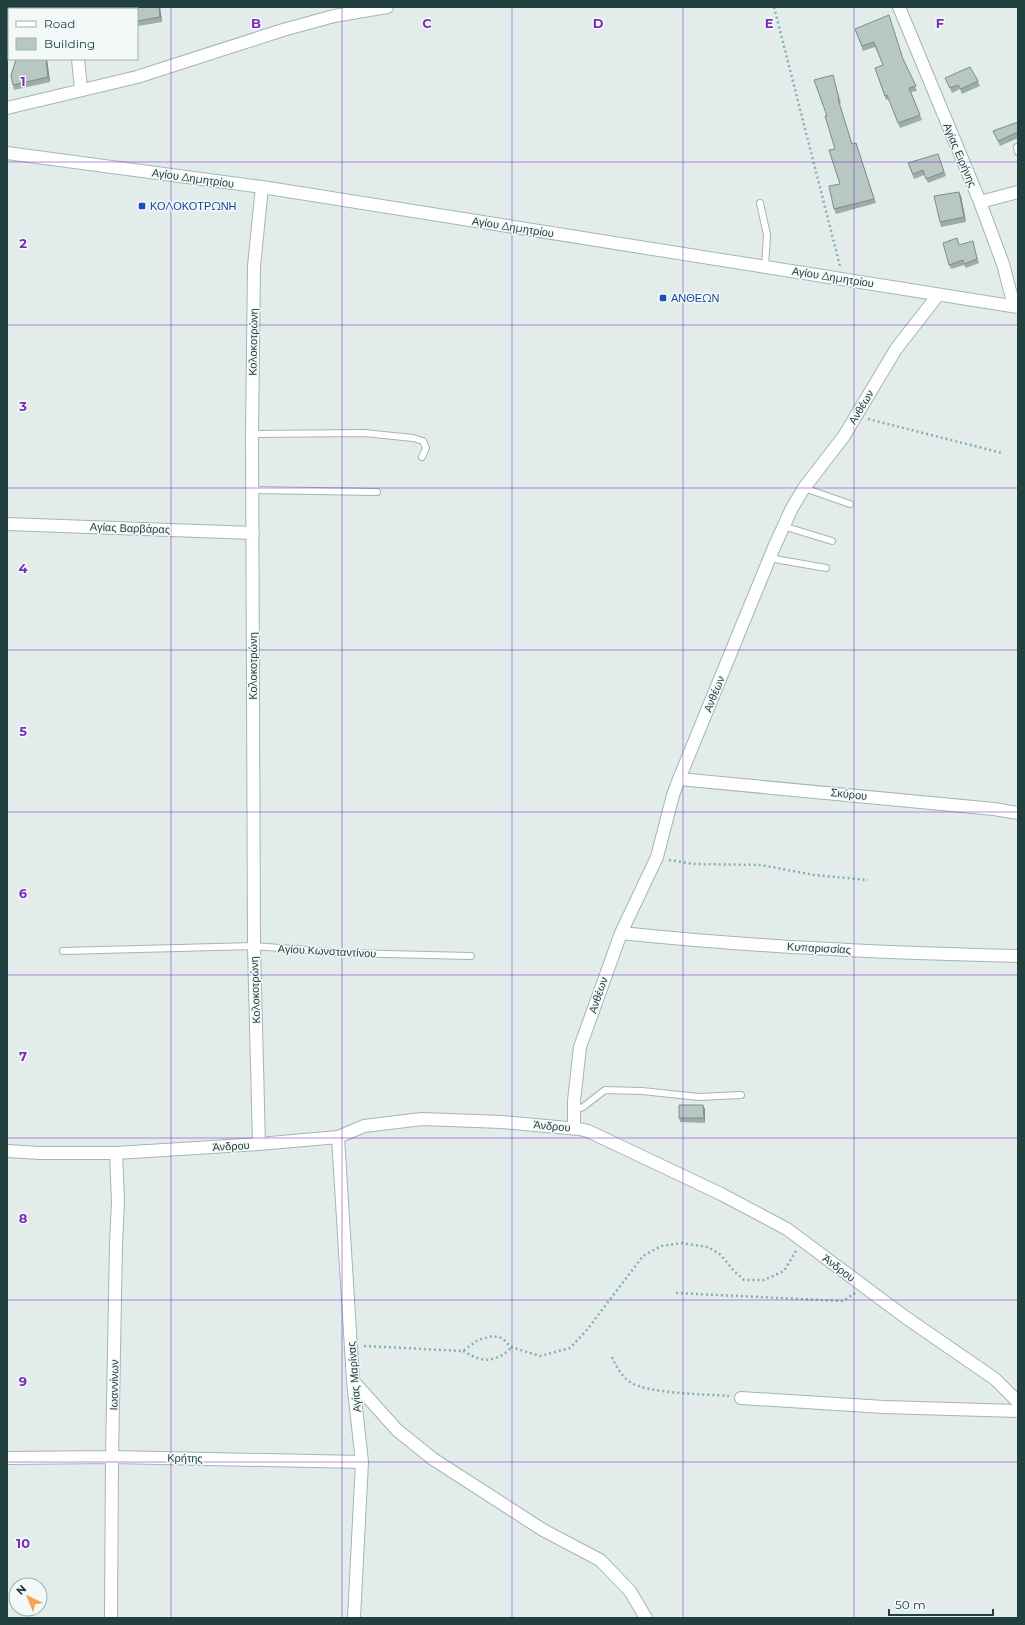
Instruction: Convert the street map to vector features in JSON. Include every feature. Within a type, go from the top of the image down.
[{"type":"street","points":[[7,108],[137,77],[338,11],[387,7]]},
{"type":"street","name":"Αγίας Ειρήνης","points":[[899,7],[980,202],[1003,264],[1016,306]]},
{"type":"street","points":[[78,60],[81,90]]},
{"type":"street","name":"Αγίου Δημητρίου","points":[[7,153],[262,188],[1016,306]]},
{"type":"street","name":"Κολοκοτρώνη","points":[[259,1144],[254,946],[252,434],[254,266],[262,188]]},
{"type":"street","points":[[980,202],[1018,192]]},
{"type":"street","name":"Ανθέων","points":[[574,1128],[574,1101],[580,1047],[621,933],[657,857],[673,795],[679,779],[769,558],[783,526],[804,488],[844,436],[896,349],[938,295]]},
{"type":"street","name":"Αγίας Βαρβάρας","points":[[7,524],[253,533]]},
{"type":"street","name":"Σκύρου","points":[[679,779],[987,808],[1018,813]]},
{"type":"street","name":"Κυπαρισσίας","points":[[621,933],[786,946],[927,954],[1018,956]]},
{"type":"street","name":"Άνδρου","points":[[7,1151],[40,1153],[116,1153],[259,1144],[338,1136],[364,1126],[422,1119],[502,1122],[574,1128],[588,1131],[721,1194],[787,1229],[864,1287],[995,1379],[1018,1402]]},
{"type":"street","name":"Αγίας Μαρίνας","points":[[338,1136],[350,1345],[362,1462],[354,1618]]},
{"type":"street","name":"Ιωαννίνων","points":[[111,1618],[112,1457],[118,1201],[116,1153]]},
{"type":"street","points":[[353,1381],[398,1430],[433,1459],[543,1530],[600,1560],[630,1591],[646,1618]]},
{"type":"street","points":[[741,1398],[884,1407],[1018,1410]]},
{"type":"street","name":"Κρήτης","points":[[7,1458],[112,1457],[362,1462]]},
{"type":"lane","points":[[760,203],[767,235],[766,267]]},
{"type":"lane","points":[[252,434],[364,433],[413,438],[422,441],[426,448],[422,457]]},
{"type":"lane","points":[[804,488],[850,504]]},
{"type":"lane","points":[[253,490],[377,492]]},
{"type":"lane","points":[[783,526],[832,541]]},
{"type":"lane","points":[[769,558],[826,568]]},
{"type":"lane","name":"Αγίου Κωνσταντίνου","points":[[63,951],[254,946],[344,953],[471,956]]},
{"type":"lane","points":[[575,1110],[605,1090],[642,1091],[699,1097],[741,1095]]},
{"type":"path","points":[[774,7],[842,278]]},
{"type":"path","points":[[856,416],[1002,453]]},
{"type":"path","points":[[657,857],[694,864],[761,865],[814,876],[868,880]]},
{"type":"path","points":[[463,1351],[478,1340],[492,1336],[502,1338],[511,1347],[540,1356],[570,1348],[586,1331],[644,1256],[661,1246],[681,1243],[708,1247],[720,1255],[744,1280],[764,1280],[784,1271],[803,1241]]},
{"type":"path","points":[[676,1293],[843,1302],[864,1287]]},
{"type":"path","points":[[350,1345],[463,1351],[480,1360],[490,1360],[505,1355],[511,1347]]},
{"type":"path","points":[[612,1357],[618,1370],[630,1382],[648,1389],[741,1398]]},
{"type":"building","points":[[40,7],[65,7],[65,8]]},
{"type":"building","points":[[159,7],[160,17],[138,21],[138,8],[76,8]]},
{"type":"building","points":[[889,15],[903,59],[916,86],[909,88],[920,115],[898,123],[887,95],[885,96],[875,68],[883,65],[874,42],[862,46],[855,29]]},
{"type":"building","points":[[16,60],[46,60],[48,77],[13,85],[11,76]]},
{"type":"building","points":[[970,67],[978,81],[961,89],[958,85],[950,88],[945,78]]},
{"type":"building","points":[[833,75],[838,99],[852,144],[856,143],[874,199],[834,209],[829,186],[840,184],[829,150],[835,149],[825,116],[827,116],[814,80]]},
{"type":"building","points":[[1018,122],[1018,132],[998,141],[993,131]]},
{"type":"building","points":[[938,154],[944,172],[926,179],[923,170],[913,174],[908,163]]},
{"type":"building","points":[[959,192],[964,217],[940,222],[934,196]]},
{"type":"building","points":[[957,238],[959,245],[973,241],[977,259],[964,264],[963,260],[949,265],[943,243]]},
{"type":"building","points":[[679,1105],[703,1105],[704,1118],[679,1118]]},
{"type":"place","name":"ΚΟΛΟΚΟΤΡΩΝΗ","points":[[142,206]]},
{"type":"place","name":"ΑΝΘΕΩΝ","points":[[663,298]]}]
